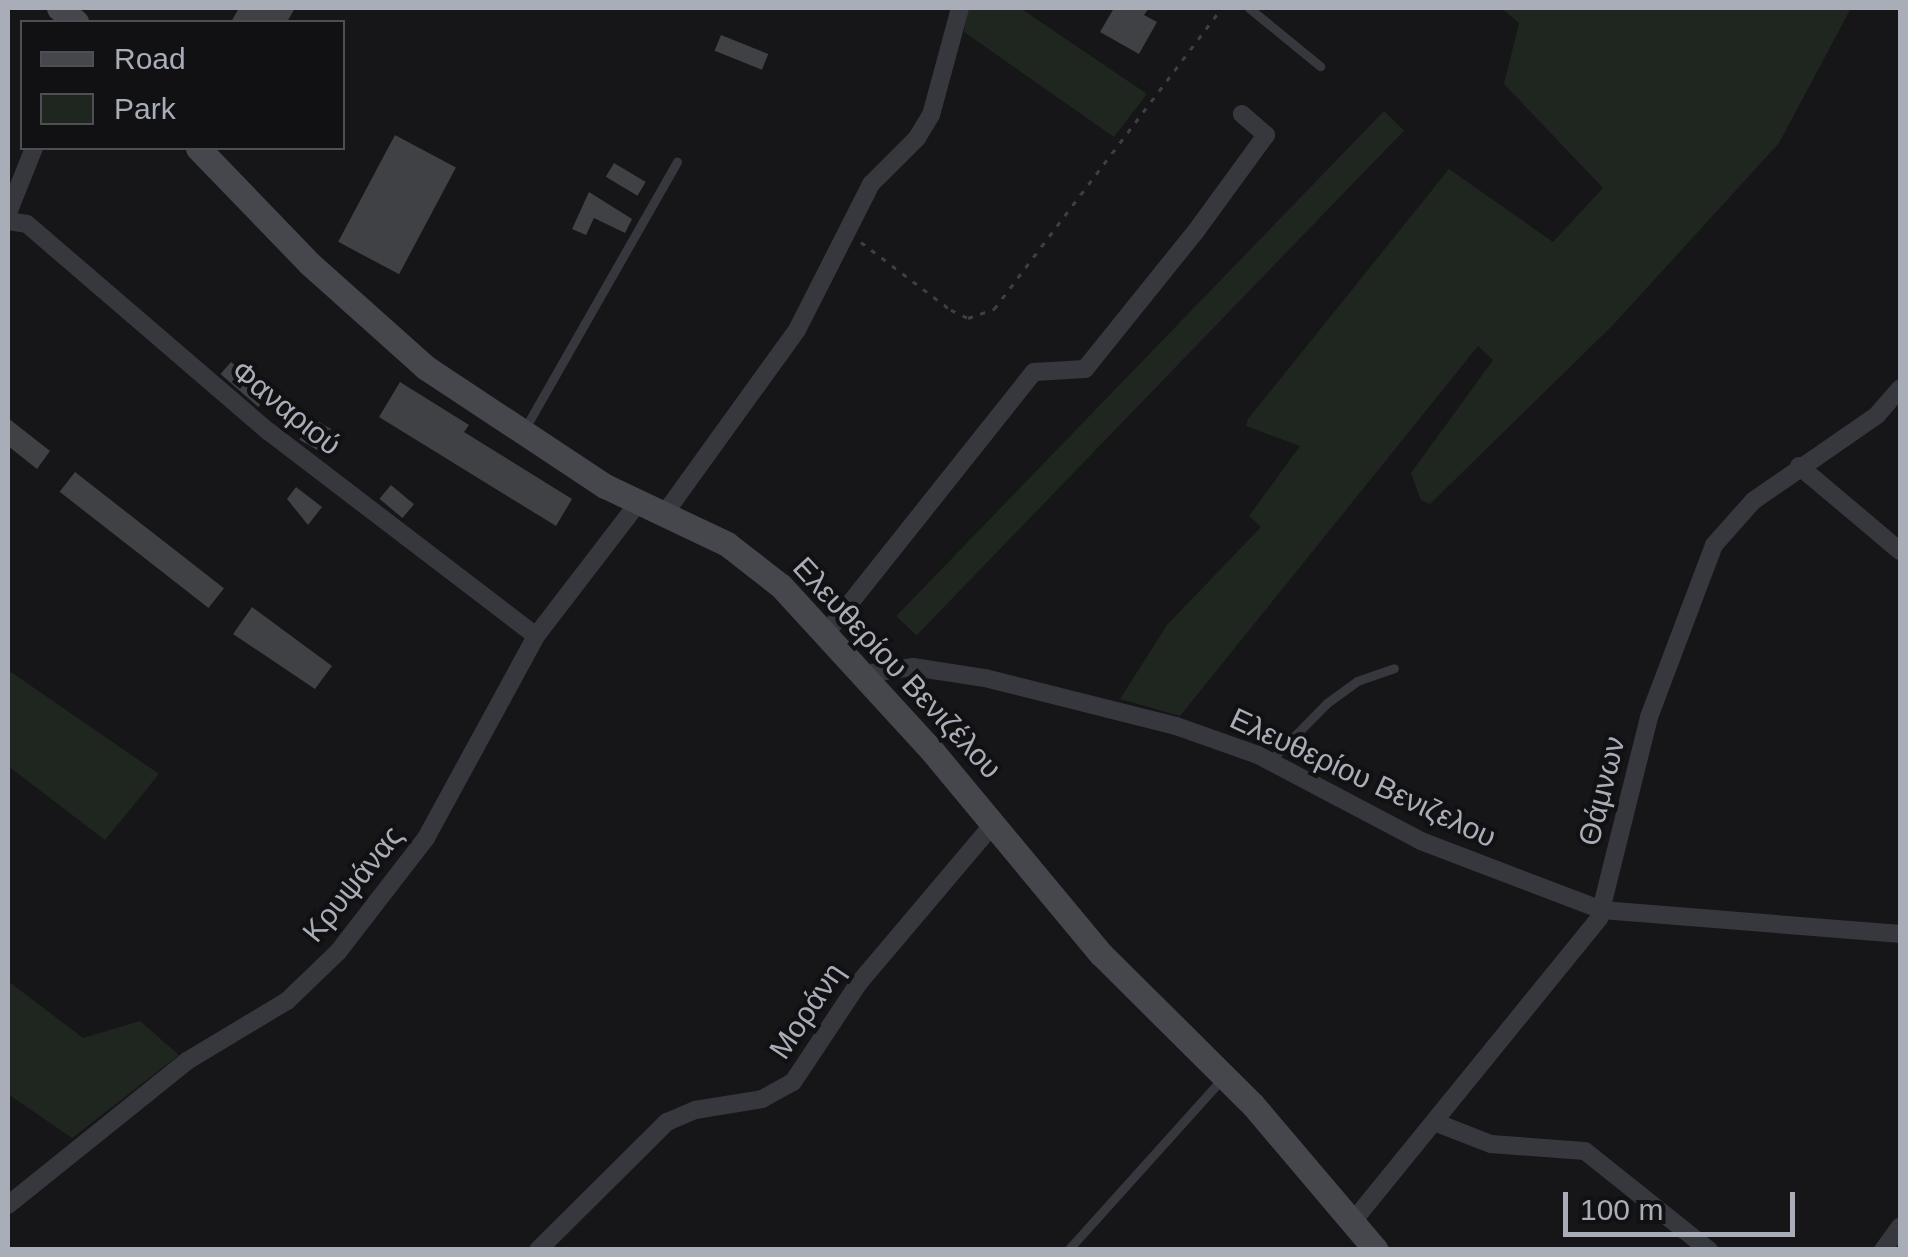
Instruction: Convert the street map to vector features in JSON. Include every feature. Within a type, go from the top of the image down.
[{"type":"main road","name":"Ελευθερίου Βενιζέλου","points":[[200,150],[378,328],[522,432],[638,503],[665,513],[741,554],[827,632],[1101,954],[1224,1076],[1354,1220],[1376,1250]]},
{"type":"street","points":[[665,513],[753,399],[848,235],[871,184],[917,138],[931,114],[960,8]]},
{"type":"street","points":[[827,632],[1034,372],[1085,369],[1196,231],[1266,134],[1242,114]]},
{"type":"street","points":[[8,213],[33,150]]},
{"type":"street","name":"Φαναριού","points":[[8,221],[27,224],[268,431],[536,636]]},
{"type":"street","name":"Θάμνων","points":[[1354,1220],[1437,1122],[1602,910],[1649,716],[1702,566],[1744,509],[1799,466],[1877,414],[1900,389]]},
{"type":"street","points":[[1799,466],[1900,550]]},
{"type":"street","name":"Κρυψάνας","points":[[8,1205],[186,1061],[287,1000],[338,952],[426,838],[536,636],[638,503]]},
{"type":"street","name":"Ελευθερίου Βενιζελου","points":[[864,674],[913,667],[1026,687],[1176,726],[1270,761],[1421,842],[1602,910],[1898,934]]},
{"type":"street","name":"Μοράνη","points":[[538,1250],[667,1122],[694,1110],[762,1099],[793,1082],[858,984],[994,824]]},
{"type":"street","points":[[1437,1122],[1492,1144],[1585,1151],[1708,1250]]},
{"type":"street","points":[[1883,1250],[1900,1227]]},
{"type":"lane","points":[[1249,8],[1320,66]]},
{"type":"lane","points":[[522,432],[676,162]]},
{"type":"lane","points":[[1270,761],[1326,703],[1357,681],[1394,668]]},
{"type":"lane","points":[[1068,1250],[1224,1076]]},
{"type":"path","points":[[848,235],[951,310],[968,318],[994,309],[1222,8]]},
{"type":"green space","points":[[968,8],[1020,8],[1147,94],[1114,137],[964,32]]},
{"type":"green space","points":[[1501,8],[1851,8],[1779,143],[1613,325],[1430,504],[1421,500],[1411,473],[1493,360],[1478,346],[1180,716],[1120,699],[1167,625],[1261,527],[1249,516],[1300,446],[1246,426],[1248,419],[1449,169],[1553,242],[1603,188],[1504,84],[1519,23]]},
{"type":"green space","points":[[1384,111],[1404,130],[916,635],[896,616]]},
{"type":"green space","points":[[8,670],[159,774],[105,840],[8,766]]},
{"type":"green space","points":[[8,981],[83,1038],[140,1021],[179,1055],[72,1138],[8,1094]]},
{"type":"building","points":[[239,8],[295,8],[288,20],[232,20]]},
{"type":"building","points":[[1114,8],[1149,8],[1144,15],[1157,22],[1139,54],[1100,32]]},
{"type":"building","points":[[721,35],[768,54],[762,70],[715,51]]},
{"type":"building","points":[[395,135],[456,167],[399,274],[338,242]]},
{"type":"building","points":[[614,163],[646,182],[637,196],[606,177]]},
{"type":"building","points":[[589,192],[632,219],[625,233],[594,218],[586,235],[572,229]]},
{"type":"building","points":[[231,362],[269,395],[258,407],[221,374]]},
{"type":"building","points":[[400,382],[469,425],[464,432],[572,499],[556,526],[379,417]]},
{"type":"building","points":[[8,418],[50,451],[37,469],[8,446]]},
{"type":"building","points":[[312,418],[331,429],[319,451],[300,440]]},
{"type":"building","points":[[75,472],[224,588],[209,608],[60,492]]},
{"type":"building","points":[[391,485],[414,504],[402,518],[379,499]]},
{"type":"building","points":[[296,487],[322,507],[308,525],[287,499]]},
{"type":"building","points":[[252,607],[332,666],[315,689],[233,634]]}]
